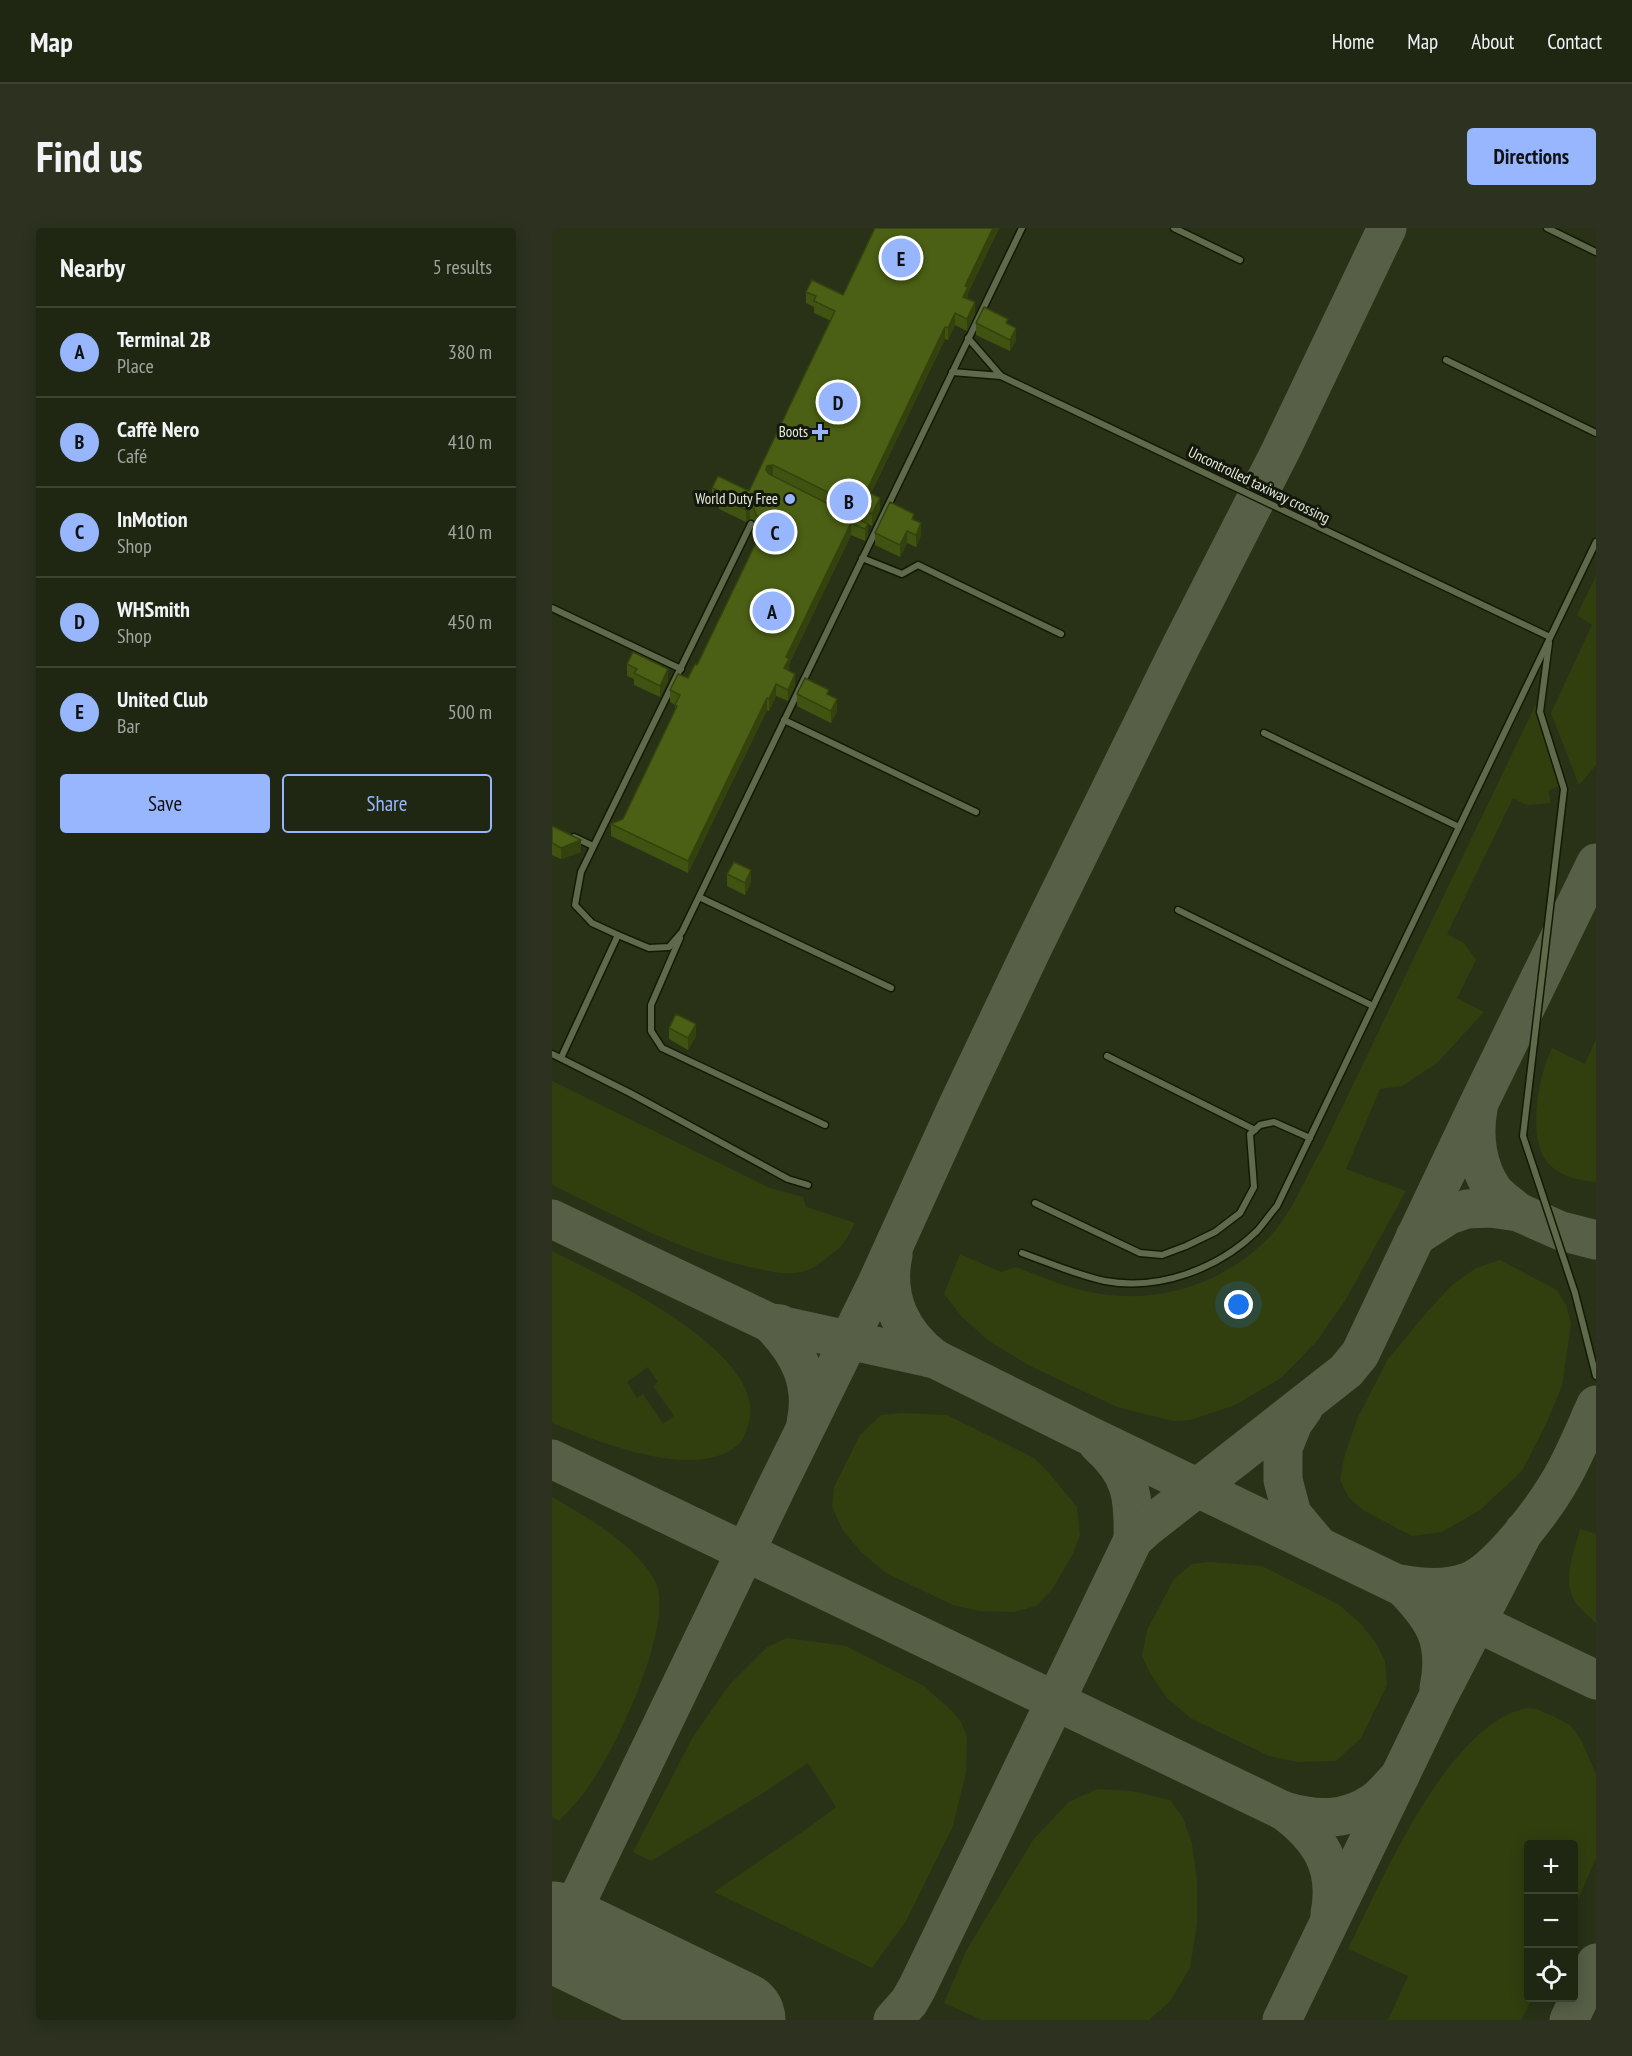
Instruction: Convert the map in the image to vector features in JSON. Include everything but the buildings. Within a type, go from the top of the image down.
[{"type":"lane","points":[[825,1125],[662,1048],[651,1031],[651,1005],[682,932],[1022,228]]},
{"type":"lane","points":[[1174,228],[1240,260]]},
{"type":"lane","points":[[1547,228],[1596,252]]},
{"type":"lane","points":[[968,338],[1001,376]]},
{"type":"lane","points":[[1446,360],[1596,433]]},
{"type":"lane","points":[[951,372],[1001,376]]},
{"type":"lane","name":"Uncontrolled taxiway crossing","points":[[1001,376],[1550,637]]},
{"type":"lane","points":[[682,932],[669,947],[649,948],[592,923],[575,905],[580,872],[750,524]]},
{"type":"lane","points":[[864,528],[874,533]]},
{"type":"lane","points":[[1022,1253],[1104,1281],[1149,1283],[1194,1271],[1216,1261],[1256,1231],[1277,1206],[1596,542]]},
{"type":"lane","points":[[862,558],[902,574],[918,565],[1061,634]]},
{"type":"lane","points":[[552,608],[681,669]]},
{"type":"lane","points":[[1550,637],[1540,712],[1564,789],[1523,1136],[1575,1293],[1596,1376]]},
{"type":"lane","points":[[784,720],[975,812]]},
{"type":"lane","points":[[1264,733],[1459,827]]},
{"type":"lane","points":[[562,832],[593,846]]},
{"type":"lane","points":[[699,897],[891,988]]},
{"type":"lane","points":[[1178,910],[1373,1006]]},
{"type":"lane","points":[[561,1059],[618,935]]},
{"type":"lane","points":[[552,1054],[630,1093],[779,1174],[808,1185]]},
{"type":"lane","points":[[1107,1056],[1255,1130]]},
{"type":"lane","points":[[1035,1203],[1140,1253],[1162,1255],[1215,1232],[1240,1213],[1254,1187],[1250,1134],[1260,1125],[1274,1122],[1310,1138]]},
{"type":"green space","points":[[1596,576],[1596,765],[1579,785],[1551,713],[1592,625],[1577,615]]},
{"type":"green space","points":[[1536,704],[1563,784],[1548,791],[1551,803],[1527,805],[1513,798],[1447,934],[1464,943],[1476,960],[1457,998],[1484,1012],[1437,1063],[1402,1086],[1380,1089],[1346,1169],[1406,1191],[1346,1299],[1317,1341],[1281,1378],[1235,1405],[1190,1420],[1173,1421],[1117,1407],[1028,1365],[989,1341],[963,1318],[944,1294],[960,1254],[1001,1272],[1016,1267],[1080,1290],[1115,1296],[1140,1296],[1165,1293],[1213,1278],[1255,1251],[1273,1233],[1294,1202],[1324,1145]]},
{"type":"green space","points":[[1596,1039],[1596,1182],[1573,1178],[1552,1167],[1544,1157],[1536,1127],[1542,1075],[1552,1048],[1585,1064]]},
{"type":"green space","points":[[552,1081],[770,1188],[803,1197],[806,1207],[855,1223],[843,1244],[816,1266],[801,1272],[779,1273],[698,1252],[624,1220],[552,1185]]},
{"type":"green space","points":[[552,1251],[645,1300],[690,1329],[710,1345],[734,1370],[744,1386],[750,1403],[750,1420],[739,1444],[720,1455],[698,1460],[646,1455],[552,1423]],"holes":[[[648,1367],[658,1382],[653,1386],[674,1416],[663,1424],[643,1394],[637,1398],[627,1382]]]},
{"type":"green space","points":[[1500,1260],[1557,1290],[1566,1305],[1571,1324],[1562,1386],[1522,1471],[1480,1510],[1442,1532],[1412,1536],[1363,1510],[1349,1498],[1340,1480],[1345,1454],[1358,1417],[1388,1359],[1452,1285],[1476,1268]]},
{"type":"green space","points":[[904,1413],[947,1415],[1034,1458],[1077,1507],[1080,1535],[1073,1554],[1051,1591],[1036,1606],[1014,1612],[979,1611],[953,1605],[886,1573],[861,1552],[842,1529],[832,1506],[834,1487],[860,1435],[881,1415]]},
{"type":"green space","points":[[552,1497],[622,1542],[654,1579],[659,1598],[658,1622],[651,1651],[641,1682],[615,1742],[591,1783],[559,1821],[552,1817]]},
{"type":"green space","points":[[1580,1529],[1596,1534],[1596,1623],[1576,1603],[1569,1585],[1570,1566]]},
{"type":"green space","points":[[1210,1562],[1262,1566],[1338,1604],[1359,1622],[1376,1643],[1385,1661],[1387,1685],[1361,1738],[1336,1761],[1298,1762],[1269,1756],[1192,1719],[1167,1698],[1150,1673],[1142,1656],[1147,1630],[1174,1579],[1192,1564]]},
{"type":"green space","points":[[787,1638],[846,1646],[924,1686],[952,1711],[961,1722],[967,1737],[966,1773],[953,1826],[906,1921],[872,1968],[714,1892],[836,1807],[808,1763],[651,1861],[633,1852],[693,1737],[729,1685],[767,1647]]},
{"type":"green space","points":[[1527,1708],[1536,1709],[1571,1726],[1581,1740],[1596,1774],[1596,1858],[1578,1900],[1578,1840],[1524,1840],[1524,2002],[1530,2002],[1521,2020],[1388,2020],[1408,1976],[1348,1949],[1398,1847],[1420,1809],[1444,1773],[1470,1743],[1498,1720]]},
{"type":"green space","points":[[1097,1789],[1132,1791],[1170,1800],[1183,1818],[1192,1844],[1197,1881],[1197,1924],[1190,1968],[1170,2001],[1149,2020],[982,2020],[944,2003],[966,1951],[1033,1840],[1069,1802]]},
{"type":"taxiway","points":[[552,1953],[877,1283],[1033,947],[1180,648],[1281,450],[1387,228]]},
{"type":"taxiway","points":[[893,2020],[909,2002],[917,1988],[1133,1540],[1346,1371],[1360,1354],[1596,863]]},
{"type":"taxiway","points":[[1478,1109],[1476,1140],[1483,1171],[1495,1193],[1518,1212]]},
{"type":"taxiway","points":[[1415,1237],[1449,1215],[1467,1209],[1490,1208],[1518,1212],[1561,1231],[1596,1240]]},
{"type":"taxiway","points":[[552,1219],[770,1323],[935,1359],[1596,1680]]},
{"type":"taxiway","points":[[893,1255],[891,1271],[893,1300],[904,1326],[923,1349],[935,1359],[930,1358]]},
{"type":"taxiway","points":[[780,1324],[770,1323],[796,1356],[806,1381],[808,1394],[806,1423]]},
{"type":"taxiway","points":[[1439,1688],[1442,1656],[1436,1630],[1421,1607],[1400,1584],[1426,1587],[1451,1586],[1468,1582],[1492,1566],[1518,1539],[1551,1496],[1569,1465],[1596,1405]]},
{"type":"taxiway","points":[[1303,1409],[1293,1423],[1283,1448],[1283,1480],[1292,1514],[1317,1544]]},
{"type":"taxiway","points":[[1098,1444],[1118,1466],[1129,1487],[1133,1511],[1133,1540]]},
{"type":"taxiway","points":[[552,1459],[1284,1811],[1318,1817],[1352,1813],[1377,1799],[1400,1776]]},
{"type":"taxiway","points":[[1282,2020],[1437,1699],[1524,1531]]},
{"type":"taxiway","points":[[1284,1811],[1308,1832],[1324,1855],[1332,1882],[1330,1914]]},
{"type":"taxiway","points":[[1569,2020],[1596,1963]]},
{"type":"runway","points":[[552,1931],[736,2020]]},
{"type":"place","name":"United Club","points":[[901,258]]},
{"type":"place","name":"WHSmith","points":[[838,402]]},
{"type":"place","name":"Boots","points":[[820,432]]},
{"type":"place","name":"World Duty Free","points":[[790,499]]},
{"type":"place","name":"Caffè Nero","points":[[849,501]]},
{"type":"place","name":"InMotion","points":[[775,532]]},
{"type":"place","name":"Terminal 2B","points":[[772,611]]}]
